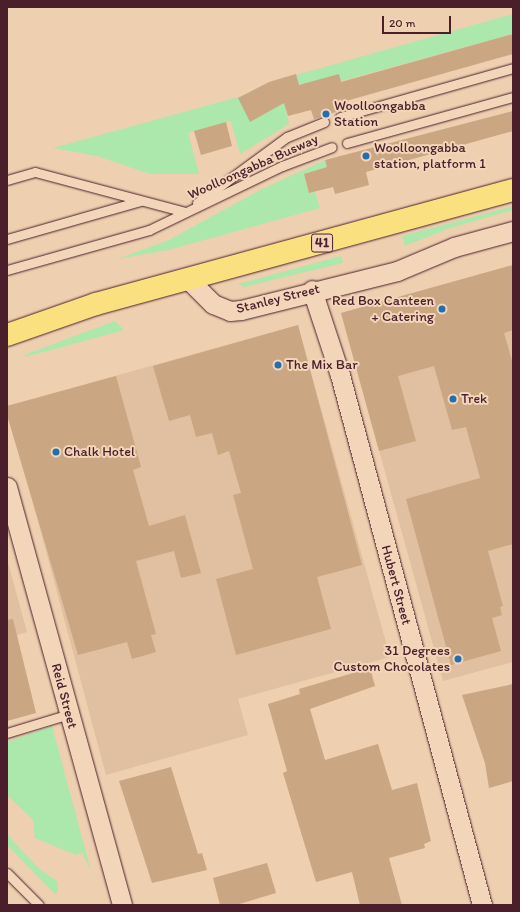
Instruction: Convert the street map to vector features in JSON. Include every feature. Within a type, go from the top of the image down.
[{"type":"main road","name":"41","points":[[7,335],[96,304],[189,280],[513,190]]},
{"type":"street","name":"Stanley Street","points":[[189,280],[213,304],[230,311],[312,290],[397,271],[454,247],[513,231]]},
{"type":"street","name":"Hubert Street","points":[[312,290],[340,375],[482,905]]},
{"type":"street","name":"Reid Street","points":[[7,486],[122,905]]},
{"type":"lane","points":[[340,117],[513,68]]},
{"type":"lane","points":[[347,143],[513,97]]},
{"type":"lane","name":"Woolloongabba Busway","points":[[185,212],[287,137],[324,122]]},
{"type":"lane","name":"Woolloongabba Busway","points":[[7,270],[130,236],[185,212],[282,166],[332,147]]},
{"type":"lane","points":[[7,180],[35,172],[185,212]]},
{"type":"lane","points":[[7,239],[141,200]]},
{"type":"lane","points":[[7,733],[69,714]]},
{"type":"lane","points":[[7,872],[39,905]]},
{"type":"shaded area","points":[[513,265],[513,662],[443,681],[341,313]]},
{"type":"shaded area","points":[[298,325],[390,657],[238,699],[248,735],[106,775],[7,406]]},
{"type":"shaded area","points":[[7,559],[27,632],[7,638]]},
{"type":"green space","points":[[513,14],[513,34],[283,97],[289,124],[240,154],[231,121],[188,133],[199,174],[150,174],[97,156],[53,148],[242,96],[268,83]]},
{"type":"green space","points":[[325,160],[327,167],[304,174],[309,193],[315,192],[320,208],[168,250],[117,259],[169,240],[260,190]]},
{"type":"green space","points":[[513,206],[513,210],[450,228],[405,246],[402,236]]},
{"type":"green space","points":[[341,256],[343,263],[244,287],[238,284]]},
{"type":"green space","points":[[115,321],[124,330],[25,357],[24,355]]},
{"type":"green space","points":[[52,726],[91,871],[82,852],[76,855],[35,838],[33,820],[7,795],[7,742]]},
{"type":"green space","points":[[7,834],[38,868],[58,882],[58,891],[55,894],[7,845]]},
{"type":"building","points":[[513,34],[513,54],[346,101],[348,108],[314,119],[311,110],[288,116],[284,103],[250,122],[238,98],[269,82],[296,74],[299,85],[339,74],[341,82]]},
{"type":"building","points":[[513,111],[513,131],[366,172],[369,185],[335,194],[333,187],[309,193],[304,174],[327,167],[325,160]]},
{"type":"building","points":[[226,122],[232,146],[201,155],[194,131]]},
{"type":"building","points":[[513,265],[513,330],[504,333],[513,364],[513,544],[488,551],[503,606],[500,607],[502,615],[492,618],[501,651],[451,665],[406,499],[480,478],[466,427],[452,430],[434,366],[398,376],[416,441],[379,451],[341,313]]},
{"type":"building","points":[[298,325],[362,565],[317,577],[331,629],[236,655],[216,579],[253,569],[233,495],[241,493],[229,451],[218,455],[212,433],[196,437],[190,415],[169,421],[153,366]]},
{"type":"building","points":[[116,376],[141,467],[133,470],[149,526],[185,515],[201,573],[181,578],[174,551],[136,561],[156,634],[151,635],[156,652],[132,659],[127,642],[78,655],[7,415],[7,406]]},
{"type":"building","points":[[13,619],[36,713],[7,721],[7,620]]},
{"type":"building","points":[[370,668],[375,686],[310,709],[325,760],[378,744],[392,790],[417,783],[431,841],[424,844],[425,848],[389,858],[402,905],[360,905],[352,872],[316,882],[283,773],[287,771],[268,704],[300,694],[299,689]]},
{"type":"building","points":[[513,684],[513,781],[489,788],[485,763],[462,695]]},
{"type":"building","points":[[171,767],[198,854],[202,853],[207,870],[152,883],[119,781]]},
{"type":"building","points":[[267,863],[276,893],[236,905],[220,905],[213,878]]},
{"type":"place","name":"Woolloongabba Station","points":[[326,114]]},
{"type":"place","name":"Woolloongabba station, platform 1","points":[[366,156]]},
{"type":"place","name":"Red Box Canteen + Catering","points":[[442,309]]},
{"type":"place","name":"The Mix Bar","points":[[278,365]]},
{"type":"place","name":"Trek","points":[[453,399]]},
{"type":"place","name":"Chalk Hotel","points":[[56,452]]},
{"type":"place","name":"31 Degrees Custom Chocolates","points":[[458,659]]}]
